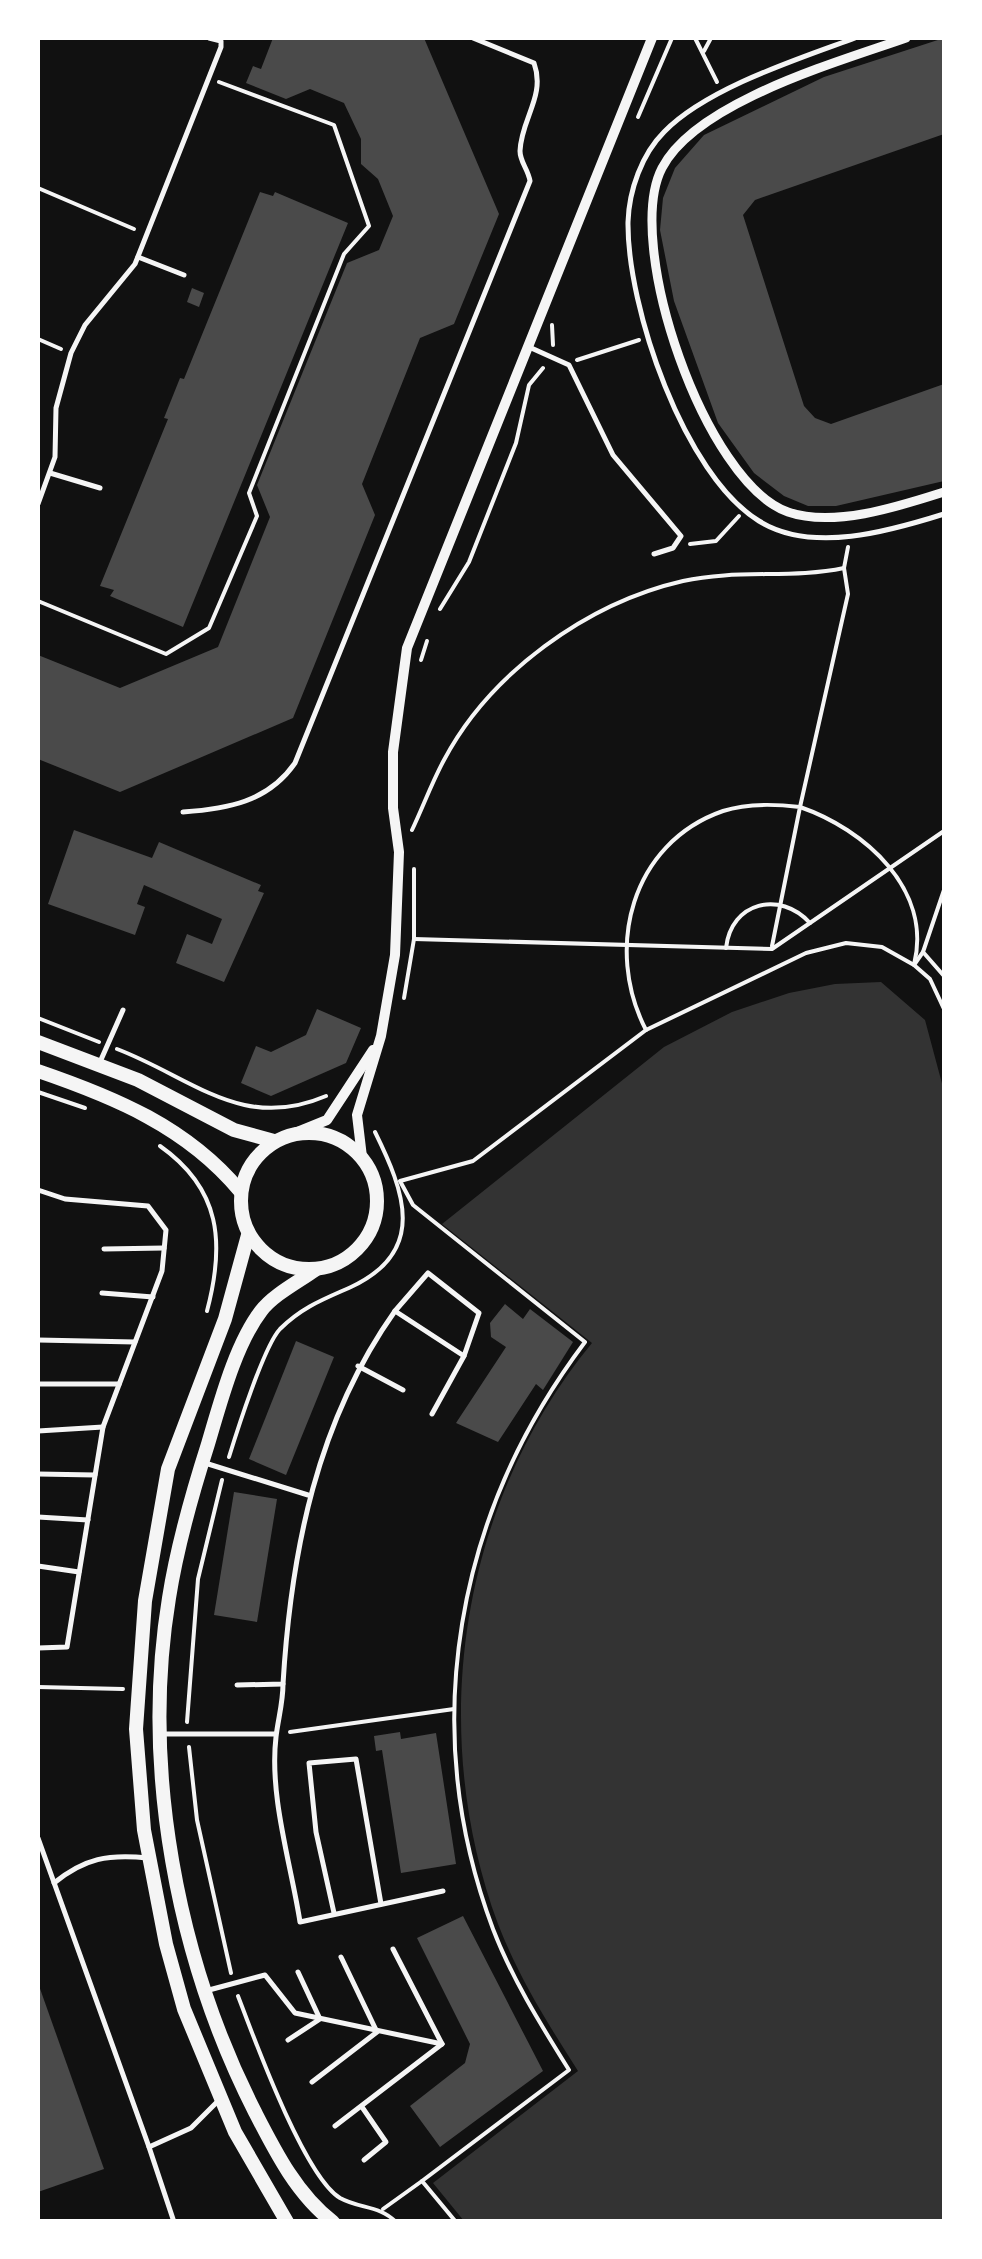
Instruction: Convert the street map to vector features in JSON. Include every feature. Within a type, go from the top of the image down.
[{"type":"street","points":[[333,2222],[305,2196],[243,2089],[206,1991],[177,1886],[168,1830],[162,1734],[168,1599],[226,1384],[261,1310],[315,1270],[345,1260],[372,1229],[377,1193],[362,1157],[357,1115],[381,1036],[400,897],[393,752],[407,648],[652,38]]},
{"type":"street","points":[[906,38],[803,76],[689,133],[662,168],[652,196],[654,247],[667,315],[689,385],[718,446],[742,480],[786,512],[814,517],[846,515],[944,492]]},
{"type":"street","points":[[315,1270],[292,1268],[267,1256],[248,1235],[240,1212],[240,1191],[252,1162],[274,1141],[327,1120],[381,1036]]},
{"type":"street","points":[[38,1042],[99,1065],[234,1130],[274,1141]]},
{"type":"street","points":[[38,1070],[176,1130],[217,1163],[240,1191]]},
{"type":"street","points":[[295,1133],[335,1137],[362,1157]]},
{"type":"street","points":[[248,1235],[225,1319],[168,1469],[145,1601],[136,1729],[150,1859],[184,2009],[235,2132],[287,2222]]},
{"type":"lane","points":[[38,504],[50,473],[56,408],[71,353],[85,326],[138,257],[221,41],[210,38]]},
{"type":"lane","points":[[182,812],[226,809],[268,792],[295,763],[530,181],[520,158],[520,144],[538,91],[534,63],[473,38]]},
{"type":"lane","points":[[855,38],[723,94],[689,111],[662,133],[641,164],[628,223],[649,337],[696,450],[722,490],[760,522],[802,536],[850,536],[944,514]]},
{"type":"lane","points":[[138,257],[184,275]]},
{"type":"lane","points":[[526,346],[569,365],[613,455],[653,508],[676,528],[679,543],[654,554]]},
{"type":"lane","points":[[50,473],[100,488]]},
{"type":"lane","points":[[99,1065],[123,1010]]},
{"type":"lane","points":[[38,1190],[65,1199],[148,1206],[166,1230],[153,1297],[102,1427],[68,1648],[38,1648]]},
{"type":"lane","points":[[104,1249],[164,1248]]},
{"type":"lane","points":[[432,1414],[464,1356],[479,1313],[428,1272],[395,1311],[358,1366],[308,1495],[288,1595],[282,1718],[276,1734],[279,1789],[300,1922],[443,1891]]},
{"type":"lane","points":[[102,1293],[153,1297]]},
{"type":"lane","points":[[395,1311],[464,1356]]},
{"type":"lane","points":[[38,1340],[135,1342]]},
{"type":"lane","points":[[358,1366],[403,1390]]},
{"type":"lane","points":[[38,1384],[119,1384]]},
{"type":"lane","points":[[38,1432],[102,1427]]},
{"type":"lane","points":[[202,1462],[308,1495]]},
{"type":"lane","points":[[38,1474],[95,1476]]},
{"type":"lane","points":[[38,1517],[88,1520]]},
{"type":"lane","points":[[38,1566],[80,1572]]},
{"type":"lane","points":[[237,1685],[282,1684]]},
{"type":"lane","points":[[162,1734],[276,1734]]},
{"type":"lane","points":[[334,1914],[316,1832],[309,1764],[356,1759],[380,1904]]},
{"type":"lane","points":[[38,1838],[174,2222]]},
{"type":"lane","points":[[54,1883],[89,1859],[119,1855],[150,1859]]},
{"type":"lane","points":[[393,1949],[442,2044]]},
{"type":"lane","points":[[342,1957],[377,2032]]},
{"type":"lane","points":[[298,1972],[320,2018]]},
{"type":"lane","points":[[206,1991],[266,1975],[294,2013],[442,2044]]},
{"type":"lane","points":[[288,2040],[320,2018]]},
{"type":"lane","points":[[312,2082],[377,2032]]},
{"type":"lane","points":[[335,2126],[442,2044]]},
{"type":"lane","points":[[148,2147],[191,2128],[220,2098]]},
{"type":"lane","points":[[362,2106],[386,2142],[364,2160]]},
{"type":"path","points":[[638,118],[672,38]]},
{"type":"path","points":[[695,38],[723,94]]},
{"type":"path","points":[[703,54],[711,38]]},
{"type":"path","points":[[38,601],[166,654],[209,628],[257,516],[248,493],[344,254],[369,226],[334,125],[208,78]]},
{"type":"path","points":[[38,188],[147,234]]},
{"type":"path","points":[[436,615],[470,562],[516,444],[530,386],[542,372],[548,355],[559,309]]},
{"type":"path","points":[[569,365],[649,337]]},
{"type":"path","points":[[38,340],[71,353]]},
{"type":"path","points":[[679,543],[716,541],[745,509]]},
{"type":"path","points":[[409,818],[410,837],[444,758],[476,713],[518,668],[570,630],[620,602],[683,581],[844,568],[848,594],[772,950]]},
{"type":"path","points":[[418,668],[430,633]]},
{"type":"path","points":[[646,1030],[627,984],[629,913],[644,872],[685,832],[723,811],[766,804],[800,806],[836,819],[868,842],[891,868],[914,916],[918,948],[914,965]]},
{"type":"path","points":[[414,939],[772,950],[944,831]]},
{"type":"path","points":[[400,1014],[414,939],[412,856]]},
{"type":"path","points":[[914,965],[923,952],[944,890]]},
{"type":"path","points":[[726,948],[729,928],[740,914],[763,904],[796,908],[810,923]]},
{"type":"path","points":[[383,2209],[568,2070],[532,2011],[494,1930],[466,1838],[454,1709],[460,1613],[488,1516],[544,1396],[584,1342],[413,1205],[400,1182],[473,1161],[646,1030],[806,953],[846,943],[882,948],[930,978],[944,1009]]},
{"type":"path","points":[[923,952],[944,976]]},
{"type":"path","points":[[38,1018],[255,1111],[296,1110],[328,1096],[340,1104]]},
{"type":"path","points":[[38,1092],[100,1112]]},
{"type":"path","points":[[154,1142],[188,1166],[213,1212],[220,1263],[207,1311]]},
{"type":"path","points":[[38,1686],[139,1689]]},
{"type":"path","points":[[162,1690],[187,1691]]},
{"type":"path","points":[[276,1734],[454,1709]]},
{"type":"path","points":[[422,2182],[456,2222]]},
{"type":"shaded area","points":[[881,982],[925,1020],[944,1091],[944,2221],[464,2221],[433,2183],[578,2071],[524,1981],[498,1924],[476,1850],[464,1773],[461,1697],[468,1620],[485,1546],[512,1474],[547,1406],[592,1343],[442,1224],[664,1047],[732,1012],[789,993],[835,984]]},
{"type":"building","points":[[273,38],[424,38],[499,214],[454,324],[420,338],[362,484],[375,515],[293,718],[120,792],[38,759],[38,655],[120,688],[218,647],[270,517],[257,485],[347,263],[379,250],[393,216],[378,179],[361,164],[361,139],[344,103],[310,89],[286,99],[246,83],[253,66],[261,69]]},
{"type":"building","points":[[944,38],[944,134],[755,200],[743,215],[804,406],[815,418],[831,424],[944,384],[944,481],[836,506],[808,506],[784,496],[754,473],[718,423],[674,301],[660,230],[663,198],[675,168],[704,135],[824,77]]},
{"type":"building","points":[[260,192],[273,196],[275,192],[348,223],[183,627],[110,596],[114,590],[100,586],[168,419],[164,418],[180,378],[184,379]]},
{"type":"building","points":[[192,288],[204,293],[199,307],[187,302]]},
{"type":"building","points":[[74,830],[152,858],[159,842],[261,885],[258,891],[264,893],[224,982],[176,963],[187,934],[212,944],[222,919],[144,885],[137,904],[145,907],[135,935],[48,904]]},
{"type":"building","points":[[317,1009],[361,1028],[346,1063],[271,1096],[241,1083],[256,1046],[271,1052],[306,1035]]},
{"type":"building","points":[[505,1304],[523,1319],[530,1309],[573,1342],[543,1390],[536,1384],[498,1442],[456,1423],[506,1347],[491,1337],[490,1323]]},
{"type":"building","points":[[296,1341],[334,1357],[286,1475],[249,1459]]},
{"type":"building","points":[[234,1492],[277,1499],[257,1622],[214,1615]]},
{"type":"building","points":[[400,1732],[401,1739],[436,1733],[456,1864],[401,1873],[382,1750],[376,1751],[374,1736]]},
{"type":"building","points":[[463,1916],[543,2071],[440,2147],[410,2106],[465,2063],[470,2044],[417,1938]]},
{"type":"building","points":[[38,1983],[104,2169],[38,2192]]}]
